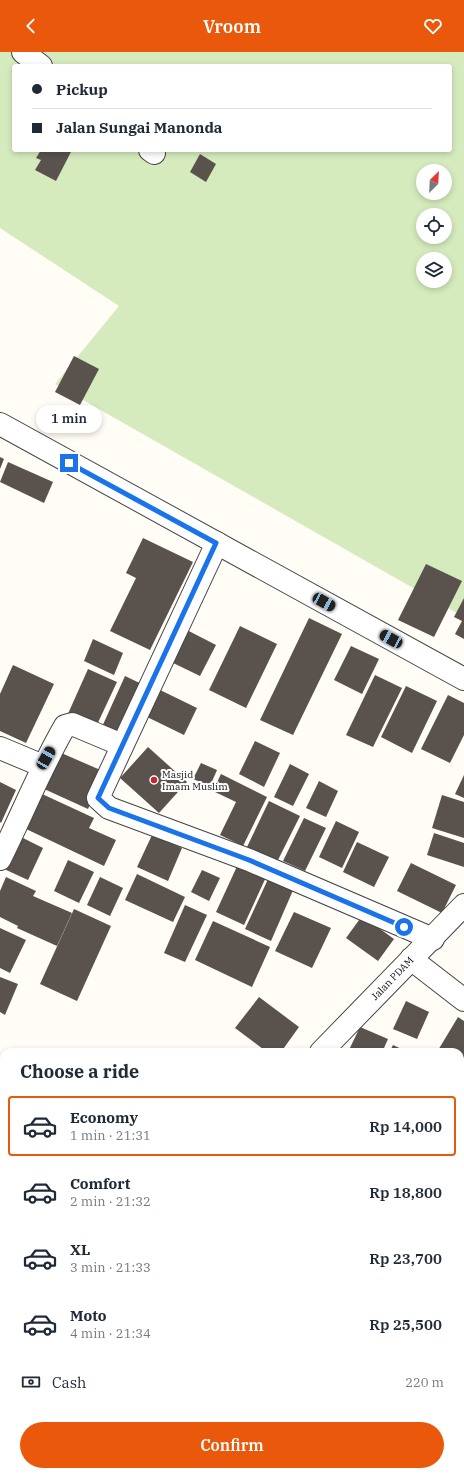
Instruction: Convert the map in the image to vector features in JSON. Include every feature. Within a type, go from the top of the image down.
[{"type":"street","points":[[23,52],[38,64]]},
{"type":"street","points":[[0,424],[464,679]]},
{"type":"street","points":[[216,543],[98,798],[105,806],[249,860],[433,939]]},
{"type":"street","points":[[0,859],[32,794],[43,766],[67,724],[72,724],[122,745]]},
{"type":"street","points":[[0,748],[43,766]]},
{"type":"street","name":"Jalan PDAM","points":[[324,1048],[411,959],[433,939],[464,905]]},
{"type":"street","points":[[411,959],[464,1000]]},
{"type":"green space","points":[[0,52],[464,52],[464,617],[55,384],[119,306],[0,228]]},
{"type":"building","points":[[40,152],[71,152],[56,181],[35,170],[41,160],[36,158]]},
{"type":"building","points":[[200,154],[216,164],[206,182],[190,172]]},
{"type":"building","points":[[74,356],[99,369],[80,405],[55,392]]},
{"type":"building","points":[[0,457],[4,459],[0,469]]},
{"type":"building","points":[[8,462],[53,482],[44,503],[0,482]]},
{"type":"building","points":[[143,538],[193,562],[150,650],[110,631],[136,578],[126,573]]},
{"type":"building","points":[[426,564],[462,581],[434,637],[398,620]]},
{"type":"building","points":[[464,598],[464,639],[455,634],[462,621],[454,617]]},
{"type":"building","points":[[309,618],[342,634],[293,735],[260,720]]},
{"type":"building","points":[[240,626],[277,644],[246,708],[209,690]]},
{"type":"building","points":[[183,628],[216,645],[200,676],[167,660]]},
{"type":"building","points":[[93,639],[123,653],[114,675],[84,661]]},
{"type":"building","points":[[351,646],[379,659],[362,694],[334,680]]},
{"type":"building","points":[[13,665],[54,684],[26,743],[0,731],[0,694]]},
{"type":"building","points":[[88,669],[117,682],[95,729],[67,716]]},
{"type":"building","points":[[375,675],[402,688],[373,747],[346,735]]},
{"type":"building","points":[[125,676],[146,686],[122,738],[101,729]]},
{"type":"building","points":[[406,686],[437,701],[412,753],[381,737]]},
{"type":"building","points":[[156,688],[197,708],[184,735],[143,715]]},
{"type":"building","points":[[448,695],[464,703],[464,735],[450,763],[421,749]]},
{"type":"building","points":[[255,741],[280,753],[264,787],[239,774]]},
{"type":"building","name":"Masjid Imam Muslim","points":[[148,747],[187,782],[159,813],[120,778]]},
{"type":"building","points":[[59,752],[105,772],[88,809],[42,788]]},
{"type":"building","points":[[201,763],[217,770],[210,786],[193,779]]},
{"type":"building","points":[[290,764],[309,774],[293,806],[274,797]]},
{"type":"building","points":[[221,774],[267,797],[243,846],[220,835],[236,802],[213,791]]},
{"type":"building","points":[[464,775],[464,798],[455,794]]},
{"type":"building","points":[[319,781],[338,791],[326,817],[306,808]]},
{"type":"building","points":[[0,782],[16,790],[1,823],[0,822]]},
{"type":"building","points":[[40,793],[94,818],[89,828],[116,840],[104,866],[24,828]]},
{"type":"building","points":[[442,795],[464,802],[464,838],[432,828]]},
{"type":"building","points":[[269,801],[300,816],[277,862],[247,847]]},
{"type":"building","points":[[304,818],[326,828],[305,871],[283,861]]},
{"type":"building","points":[[336,821],[359,832],[342,868],[319,857]]},
{"type":"building","points":[[434,833],[464,843],[464,867],[427,855]]},
{"type":"building","points":[[152,835],[182,848],[168,881],[137,867]]},
{"type":"building","points":[[19,836],[43,848],[28,880],[4,869]]},
{"type":"building","points":[[357,842],[389,857],[374,887],[343,872]]},
{"type":"building","points":[[68,860],[94,872],[79,903],[54,891]]},
{"type":"building","points":[[239,862],[267,875],[244,925],[216,912]]},
{"type":"building","points":[[411,863],[456,885],[442,913],[397,891]]},
{"type":"building","points":[[202,870],[220,878],[209,901],[191,892]]},
{"type":"building","points":[[137,874],[185,897],[173,922],[125,900]]},
{"type":"building","points":[[6,877],[36,891],[33,896],[72,913],[57,946],[17,928],[18,926],[0,917],[0,891]]},
{"type":"building","points":[[100,877],[123,888],[110,916],[87,905]]},
{"type":"building","points":[[269,877],[294,888],[271,941],[245,929]]},
{"type":"building","points":[[185,905],[207,915],[185,962],[164,953]]},
{"type":"building","points":[[74,909],[111,926],[77,1001],[40,984]]},
{"type":"building","points":[[294,912],[331,928],[312,968],[275,951]]},
{"type":"building","points":[[362,916],[394,939],[378,961],[346,938]]},
{"type":"building","points":[[213,921],[270,947],[252,987],[195,960]]},
{"type":"building","points":[[0,928],[26,940],[10,973],[0,968]]},
{"type":"building","points":[[0,977],[18,984],[5,1015],[0,1012]]},
{"type":"building","points":[[259,997],[299,1027],[284,1048],[262,1048],[235,1028]]},
{"type":"building","points":[[406,1001],[429,1012],[417,1039],[393,1029]]},
{"type":"building","points":[[458,1017],[464,1021],[464,1048],[439,1048]]},
{"type":"building","points":[[360,1027],[388,1039],[384,1048],[350,1048]]},
{"type":"building","points":[[393,1045],[399,1048],[392,1048]]},
{"type":"place","name":"Masjid Imam Muslim","points":[[154,780]]},
{"type":"route","points":[[69,463],[216,543],[105,780],[98,798],[101,803],[109,808],[146,820],[249,860],[404,927]]}]
